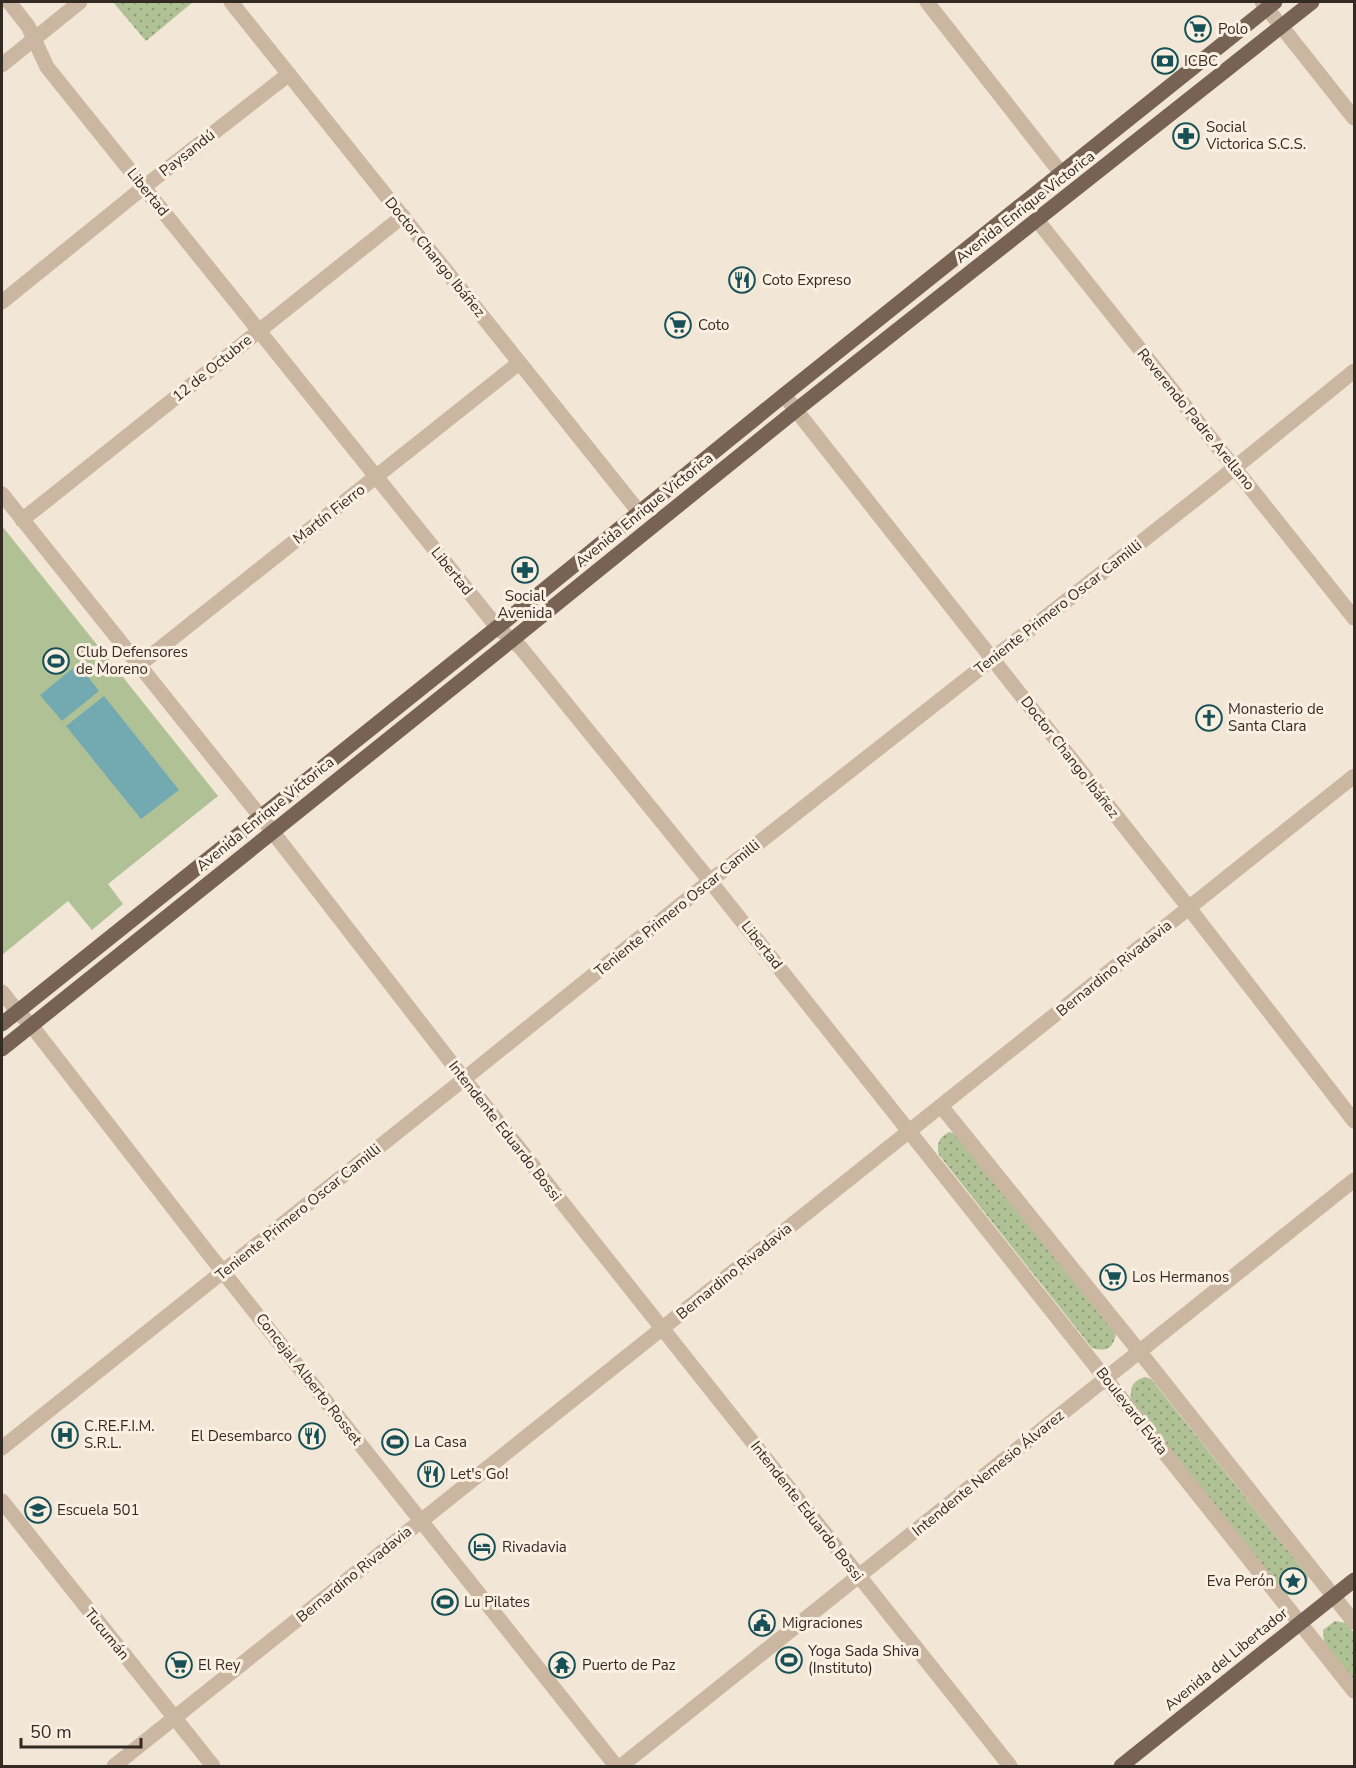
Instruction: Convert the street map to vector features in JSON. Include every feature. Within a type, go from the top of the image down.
[{"type":"main road","name":"Avenida Enrique Victorica","points":[[2,1048],[795,411],[1312,2]]},
{"type":"main road","name":"Avenida Enrique Victorica","points":[[2,1024],[1268,4]]},
{"type":"main road","name":"Avenida del Libertador","points":[[1120,1767],[1354,1580]]},
{"type":"street","name":"Libertad","points":[[9,2],[28,26],[48,67],[497,627],[522,648],[909,1131]]},
{"type":"street","points":[[2,65],[80,2]]},
{"type":"street","name":"Doctor Chango Ibáñez","points":[[231,2],[639,512]]},
{"type":"street","points":[[927,2],[1061,173]]},
{"type":"street","points":[[1268,4],[1281,26],[1354,118]]},
{"type":"street","name":"Paysandú","points":[[2,302],[289,74]]},
{"type":"street","name":"12 de Octubre","points":[[22,520],[403,216]]},
{"type":"street","name":"Reverendo Padre Arellano","points":[[1037,220],[1354,618]]},
{"type":"street","name":"Martín Fierro","points":[[138,665],[519,363]]},
{"type":"street","name":"Teniente Primero Oscar Camilli","points":[[2,1448],[710,881],[1354,371]]},
{"type":"street","name":"Doctor Chango Ibáñez","points":[[784,395],[1189,908],[1354,1122]]},
{"type":"street","name":"Intendente Eduardo Bossi","points":[[2,494],[272,831],[464,1079],[1010,1767]]},
{"type":"street","name":"Bernardino Rivadavia","points":[[114,1767],[1354,776]]},
{"type":"street","name":"Concejal Alberto Rosset","points":[[2,992],[31,1025],[223,1272],[616,1767]]},
{"type":"street","points":[[941,1106],[1354,1622]]},
{"type":"street","name":"Boulevard Evita","points":[[909,1131],[1354,1691]]},
{"type":"street","name":"Intendente Nemesio Álvarez","points":[[621,1767],[1354,1180]]},
{"type":"street","name":"Tucumán","points":[[2,1501],[213,1767]]},
{"type":"green space","points":[[113,2],[193,2],[146,41]]},
{"type":"green space","name":"Club Defensores de Moreno","points":[[2,526],[218,796],[108,884],[123,904],[92,930],[68,901],[2,955]]},
{"type":"green space","points":[[949,1132],[956,1134],[1116,1334],[1111,1346],[1101,1350],[1092,1348],[939,1155],[939,1141]]},
{"type":"green space","points":[[1145,1377],[1151,1379],[1308,1576],[1307,1587],[1297,1595],[1286,1595],[1131,1400],[1133,1385],[1137,1380]]},
{"type":"green space","points":[[1335,1621],[1346,1623],[1354,1633],[1354,1680],[1324,1642],[1323,1630]]},
{"type":"water","points":[[78,664],[99,691],[62,721],[40,695]]},
{"type":"water","points":[[104,696],[179,790],[141,819],[66,726]]},
{"type":"place","name":"Polo","points":[[1198,29]]},
{"type":"place","name":"ICBC","points":[[1165,61]]},
{"type":"place","name":"Social Victorica S.C.S.","points":[[1186,136]]},
{"type":"place","name":"Coto Expreso","points":[[742,280]]},
{"type":"place","name":"Coto","points":[[678,325]]},
{"type":"place","name":"Social Avenida","points":[[525,570]]},
{"type":"place","name":"Club Defensores de Moreno","points":[[56,661]]},
{"type":"place","name":"Monasterio de Santa Clara","points":[[1209,718]]},
{"type":"place","name":"Los Hermanos","points":[[1113,1277]]},
{"type":"place","name":"C.RE.F.I.M. S.R.L.","points":[[65,1435]]},
{"type":"place","name":"El Desembarco","points":[[312,1436]]},
{"type":"place","name":"La Casa","points":[[395,1442]]},
{"type":"place","name":"Let's Go!","points":[[431,1474]]},
{"type":"place","name":"Escuela 501","points":[[38,1510]]},
{"type":"place","name":"Rivadavia","points":[[482,1547]]},
{"type":"place","name":"Eva Perón","points":[[1293,1581]]},
{"type":"place","name":"Lu Pilates","points":[[445,1602]]},
{"type":"place","name":"Migraciones","points":[[762,1623]]},
{"type":"place","name":"Yoga Sada Shiva (Instituto)","points":[[789,1660]]},
{"type":"place","name":"El Rey","points":[[179,1665]]},
{"type":"place","name":"Puerto de Paz","points":[[562,1665]]}]
